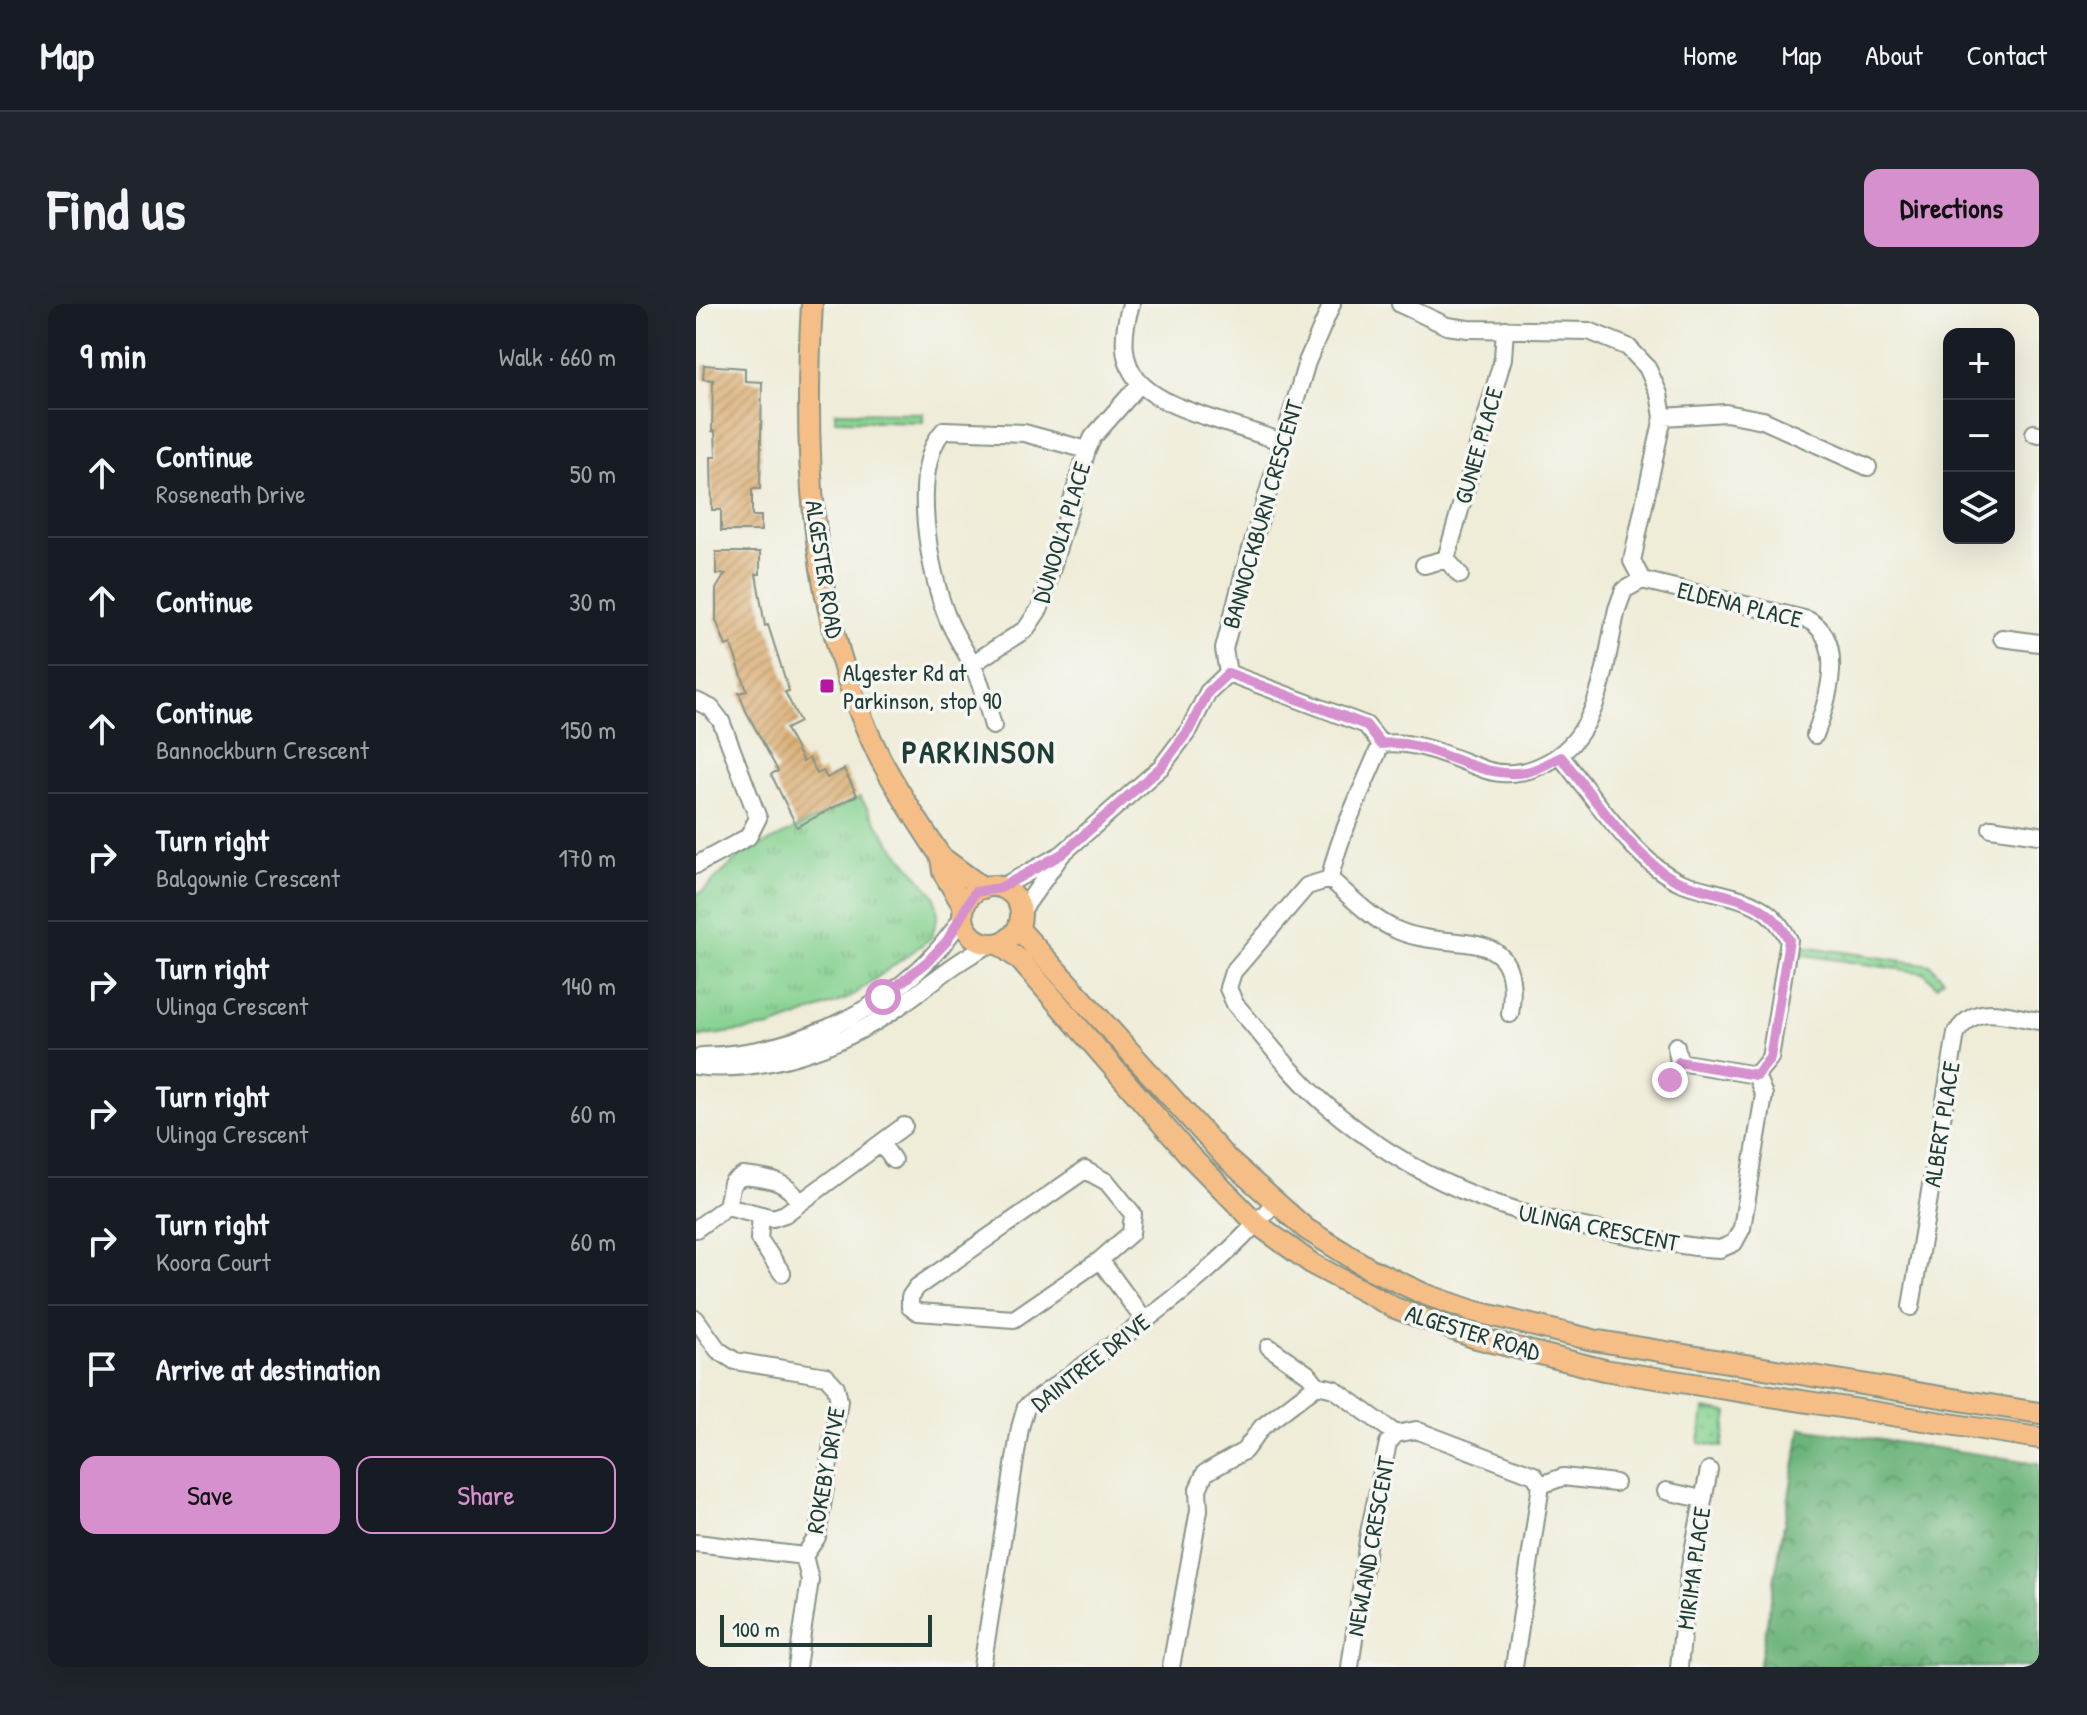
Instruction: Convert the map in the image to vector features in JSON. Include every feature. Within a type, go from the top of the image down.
[{"type":"main road","name":"ALGESTER ROAD","points":[[812,304],[809,391],[812,487],[829,616],[839,655],[880,758],[941,857],[943,872],[963,911]]},
{"type":"main road","name":"ALGESTER ROAD","points":[[941,857],[991,888]]},
{"type":"main road","points":[[991,888],[1014,897],[1020,920],[995,944],[969,933],[963,911],[975,892],[991,888]]},
{"type":"main road","name":"ALGESTER ROAD","points":[[1020,920],[1227,1159],[1306,1229],[1370,1269],[1473,1311],[1593,1340],[2039,1413]]},
{"type":"main road","name":"ALGESTER ROAD","points":[[995,944],[1020,960],[1190,1156],[1257,1224],[1314,1265],[1363,1293],[1433,1324],[1473,1337],[1604,1370],[2039,1438]]},
{"type":"street","points":[[1131,304],[1123,347],[1139,385],[1163,402],[1283,442]]},
{"type":"street","name":"BANNOCKBURN CRESCENT","points":[[1228,673],[1225,640],[1307,362],[1332,304]]},
{"type":"street","points":[[1381,744],[1403,741],[1492,772],[1527,772],[1561,757],[1585,731],[1624,590],[1642,580],[1632,561],[1634,541],[1663,417],[1654,381],[1628,347],[1589,331],[1447,326],[1400,304]]},
{"type":"street","name":"GUNEE PLACE","points":[[1446,559],[1503,358],[1505,329]]},
{"type":"street","name":"DUNOOLA PLACE","points":[[972,664],[1026,629],[1040,608],[1087,450],[1093,437],[1139,385]]},
{"type":"street","points":[[1663,417],[1726,413],[1763,420],[1868,467]]},
{"type":"street","points":[[993,726],[972,664],[948,619],[935,580],[925,482],[935,440],[944,430],[1024,433],[1087,450]]},
{"type":"street","points":[[1424,565],[1446,559],[1460,575]]},
{"type":"street","name":"ELDENA PLACE","points":[[1642,580],[1808,620],[1823,627],[1829,640],[1830,661],[1826,707],[1815,735]]},
{"type":"street","points":[[2002,638],[2039,643]]},
{"type":"street","points":[[991,888],[1062,854],[1161,767],[1189,730],[1208,692],[1228,673],[1366,725],[1381,744]]},
{"type":"street","points":[[696,701],[711,708],[721,721],[758,818],[748,837],[696,865]]},
{"type":"street","points":[[1381,744],[1345,838],[1334,856],[1330,879],[1379,922],[1402,933],[1474,945],[1497,953],[1510,966],[1514,985],[1510,1014]]},
{"type":"street","points":[[1561,757],[1644,856],[1664,874],[1764,907],[1780,922],[1789,940],[1770,1058],[1756,1075],[1678,1054],[1670,1080]]},
{"type":"street","points":[[1991,828],[2039,835]]},
{"type":"street","points":[[1020,920],[1062,854]]},
{"type":"street","name":"ULINGA CRESCENT","points":[[1330,879],[1307,886],[1233,972],[1228,988],[1235,1004],[1324,1102],[1377,1144],[1440,1182],[1502,1208],[1552,1223],[1720,1249],[1734,1243],[1742,1228],[1764,1095],[1756,1075]]},
{"type":"street","points":[[696,1056],[756,1051],[857,1014],[928,961],[963,911]]},
{"type":"street","points":[[696,1066],[783,1059],[836,1040],[892,1011],[963,958],[995,944]]},
{"type":"street","name":"ALBERT PLACE","points":[[1911,1307],[1956,1033],[1966,1017],[1981,1013],[2039,1021]]},
{"type":"street","points":[[727,1206],[761,1216],[785,1214],[904,1126]]},
{"type":"street","points":[[881,1143],[893,1160]]},
{"type":"street","points":[[1085,1170],[1107,1182],[1133,1214],[1131,1233],[1100,1260],[1014,1319],[918,1312],[910,1307],[910,1297],[917,1287],[1085,1170]]},
{"type":"street","points":[[696,1229],[727,1206],[732,1183],[743,1176],[779,1181],[792,1190],[799,1202]]},
{"type":"street","name":"DAINTREE DRIVE","points":[[982,1667],[1020,1428],[1026,1407],[1197,1282],[1236,1249],[1274,1203]]},
{"type":"street","points":[[761,1216],[759,1239],[782,1273]]},
{"type":"street","points":[[1100,1260],[1144,1320]]},
{"type":"street","name":"ROKEBY DRIVE","points":[[696,1319],[718,1350],[735,1361],[826,1376],[836,1387],[839,1401],[817,1537],[804,1556],[810,1580],[797,1667]]},
{"type":"street","points":[[1269,1347],[1309,1375],[1317,1385],[1334,1389],[1396,1434]]},
{"type":"street","points":[[1171,1667],[1199,1510],[1198,1489],[1205,1473],[1244,1451],[1262,1427],[1317,1385]]},
{"type":"street","name":"NEWLAND CRESCENT","points":[[1350,1667],[1369,1533],[1388,1443],[1396,1434],[1416,1430],[1534,1475],[1541,1485]]},
{"type":"street","name":"MIRIMA PLACE","points":[[1679,1667],[1689,1572],[1709,1470]]},
{"type":"street","points":[[1514,1667],[1541,1485],[1563,1477],[1615,1483]]},
{"type":"street","points":[[1666,1491],[1702,1499]]},
{"type":"street","points":[[696,1543],[804,1556]]},
{"type":"green space","points":[[835,412],[923,413],[923,422],[835,420]]},
{"type":"green space","points":[[860,797],[891,844],[935,896],[938,916],[931,938],[849,998],[771,1027],[696,1037],[696,894],[702,892],[740,856]]},
{"type":"green space","points":[[1804,946],[1931,965],[1943,979],[1936,986],[1925,973],[1803,955]]},
{"type":"green space","points":[[1704,1409],[1728,1413],[1722,1447],[1699,1443]]},
{"type":"green space","points":[[1801,1428],[2039,1463],[2039,1667],[1759,1667]]},
{"type":"building","points":[[704,365],[745,368],[745,381],[762,382],[760,489],[752,489],[752,516],[761,516],[761,531],[721,531],[721,510],[712,510],[711,457],[716,457],[715,431],[712,431],[713,380],[703,379]]},
{"type":"building","points":[[716,552],[760,552],[760,574],[756,574],[765,626],[768,625],[789,691],[785,692],[800,722],[786,729],[803,762],[809,758],[817,774],[823,771],[827,778],[844,769],[857,795],[797,827],[771,774],[778,771],[739,693],[747,691],[731,644],[726,646],[716,620],[716,589],[725,574],[716,574]]},
{"type":"place","name":"Algester Rd at Parkinson, stop 90","points":[[827,686]]},
{"type":"district","name":"PARKINSON","points":[[979,751]]},
{"type":"route","points":[[883,997],[928,961],[947,941],[975,892],[991,886],[1000,888],[1042,862],[1062,854],[1161,767],[1189,730],[1208,692],[1228,673],[1366,725],[1381,744],[1403,741],[1492,772],[1527,772],[1561,757],[1644,856],[1664,874],[1680,882],[1764,907],[1780,922],[1789,940],[1770,1058],[1756,1075],[1679,1062],[1670,1080]]}]
